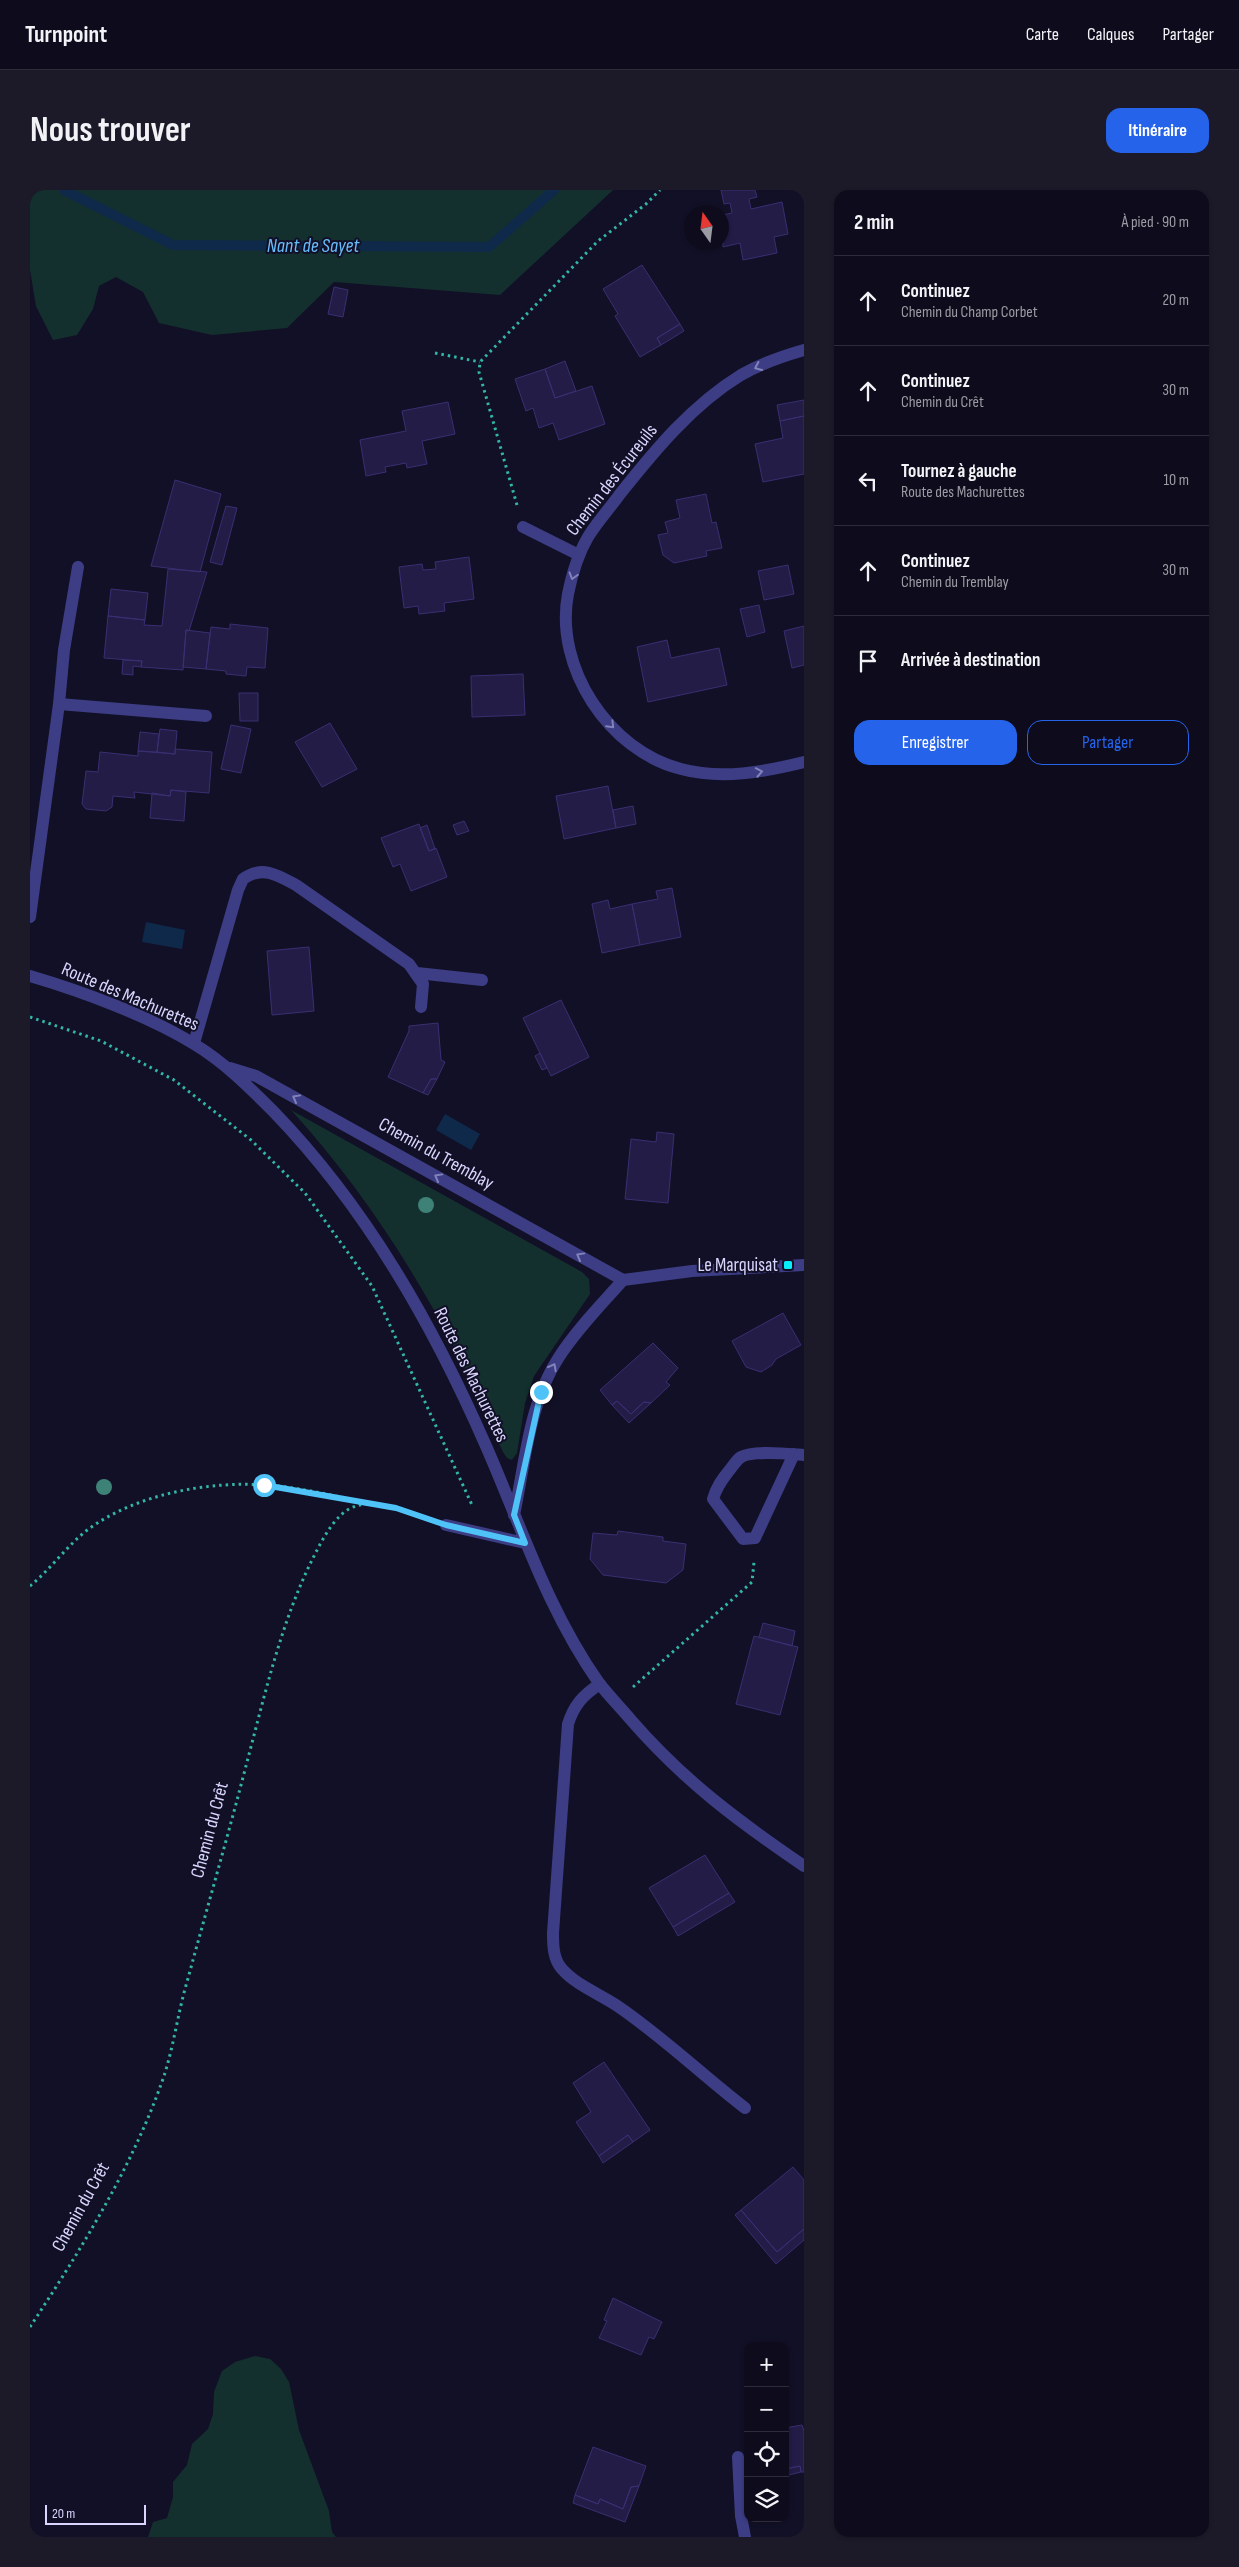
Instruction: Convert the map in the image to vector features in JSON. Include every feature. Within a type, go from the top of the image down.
[{"type":"street","name":"Chemin des Écureuils","points":[[804,350],[742,375],[699,406],[682,422],[632,480],[590,535],[579,555],[568,596],[566,616],[568,640],[581,682],[591,701],[622,736],[659,762],[680,769],[706,774],[753,773],[804,762]]},
{"type":"street","points":[[523,527],[579,555]]},
{"type":"street","points":[[30,917],[64,650],[78,567]]},
{"type":"street","points":[[58,704],[206,716]]},
{"type":"street","points":[[194,1044],[238,890],[243,879],[248,874],[262,871],[269,872],[296,884],[409,964],[418,973],[423,984],[422,1007]]},
{"type":"street","points":[[418,973],[482,980]]},
{"type":"street","name":"Route des Machurettes","points":[[30,976],[144,1019],[194,1044],[227,1068],[260,1098],[317,1157],[361,1216],[440,1350],[488,1449],[525,1543],[564,1629],[600,1684],[667,1760],[700,1790],[736,1820],[804,1866]]},
{"type":"street","name":"Chemin du Tremblay","points":[[227,1068],[256,1076],[623,1280]]},
{"type":"street","points":[[514,1515],[536,1410],[550,1374],[558,1358],[583,1324],[623,1280],[692,1271],[804,1265]]},
{"type":"street","points":[[749,1454],[799,1454],[756,1538],[743,1539],[714,1499],[716,1488],[740,1457],[749,1454]]},
{"type":"street","points":[[446,1525],[486,1536],[525,1543]]},
{"type":"street","points":[[600,1684],[586,1693],[576,1704],[568,1724],[553,1933],[556,1958],[561,1968],[576,1981],[616,2005],[674,2048],[703,2075],[745,2108]]},
{"type":"street","points":[[738,2457],[740,2516],[745,2537]]},
{"type":"path","points":[[523,527],[479,372],[480,362],[598,241],[646,204],[660,190]]},
{"type":"path","points":[[435,353],[480,362]]},
{"type":"path","points":[[30,1017],[101,1041],[174,1080],[251,1140],[304,1193],[372,1286],[486,1536]]},
{"type":"path","points":[[30,1586],[48,1572],[90,1528],[149,1499],[224,1485],[264,1485],[374,1504]]},
{"type":"path","name":"Chemin du Crêt","points":[[30,2328],[107,2204],[136,2143],[164,2075],[186,1983],[227,1840],[265,1694],[297,1590],[321,1543],[339,1517],[353,1507],[374,1504],[396,1508],[446,1525]]},
{"type":"path","points":[[616,1702],[752,1582],[756,1538]]},
{"type":"green space","points":[[30,190],[613,190],[500,295],[334,282],[287,328],[212,335],[159,323],[143,292],[116,277],[99,286],[93,309],[77,335],[53,340],[36,306],[30,270]]},
{"type":"green space","points":[[291,1110],[582,1272],[589,1279],[590,1294],[534,1376],[525,1403],[517,1453],[512,1460],[507,1458],[503,1452],[453,1345],[418,1282],[359,1193]]},
{"type":"green space","points":[[255,2356],[270,2359],[281,2369],[289,2382],[299,2430],[329,2511],[332,2532],[336,2537],[148,2537],[153,2522],[167,2518],[173,2497],[173,2482],[187,2465],[192,2444],[208,2429],[213,2414],[214,2392],[222,2371],[235,2362]]},
{"type":"water","points":[[146,922],[185,930],[182,949],[142,942]]},
{"type":"water","points":[[445,1114],[480,1134],[471,1150],[436,1130]]},
{"type":"building","points":[[721,190],[755,190],[757,197],[749,199],[751,209],[782,202],[788,234],[774,237],[777,253],[743,260],[740,243],[729,246],[729,214],[732,213],[730,203],[724,204]]},
{"type":"building","points":[[642,265],[680,324],[657,338],[661,345],[640,357],[615,316],[618,314],[603,289]]},
{"type":"building","points":[[334,287],[348,290],[343,317],[328,314]]},
{"type":"building","points":[[680,324],[684,331],[661,345],[657,338]]},
{"type":"building","points":[[565,361],[576,391],[555,398],[545,369]]},
{"type":"building","points":[[545,369],[555,398],[592,386],[605,424],[559,440],[553,423],[539,428],[533,408],[526,411],[515,379]]},
{"type":"building","points":[[804,400],[804,416],[780,421],[777,405]]},
{"type":"building","points":[[448,402],[455,434],[422,441],[427,464],[407,468],[406,463],[385,467],[386,472],[366,476],[360,440],[406,431],[402,411]]},
{"type":"building","points":[[804,416],[804,474],[763,482],[755,444],[783,438],[780,421]]},
{"type":"building","points":[[175,480],[221,494],[200,572],[151,566]]},
{"type":"building","points":[[706,494],[712,523],[716,522],[722,548],[706,551],[707,556],[674,563],[663,555],[658,535],[668,533],[665,522],[680,518],[676,500]]},
{"type":"building","points":[[226,506],[237,508],[222,565],[210,562]]},
{"type":"building","points":[[469,557],[474,599],[444,603],[445,611],[419,614],[418,606],[404,608],[399,567],[422,564],[423,570],[436,569],[435,562]]},
{"type":"building","points":[[788,565],[794,594],[764,600],[758,571]]},
{"type":"building","points":[[168,569],[207,572],[189,631],[186,630],[183,670],[141,667],[142,661],[104,658],[108,616],[145,620],[144,625],[162,626]]},
{"type":"building","points":[[111,589],[148,593],[145,620],[108,616]]},
{"type":"building","points":[[759,605],[765,632],[747,637],[740,609]]},
{"type":"building","points":[[230,624],[268,628],[265,668],[247,667],[246,676],[206,669],[211,627],[230,629]]},
{"type":"building","points":[[804,626],[804,665],[792,668],[784,631]]},
{"type":"building","points":[[186,630],[210,633],[206,669],[183,667]]},
{"type":"building","points":[[667,640],[671,658],[719,648],[727,685],[648,702],[637,647]]},
{"type":"building","points":[[123,660],[142,661],[141,667],[133,666],[133,675],[122,674]]},
{"type":"building","points":[[523,674],[525,715],[472,717],[471,676]]},
{"type":"building","points":[[239,693],[258,693],[258,721],[240,721]]},
{"type":"building","points":[[330,723],[357,769],[322,787],[295,742]]},
{"type":"building","points":[[231,725],[251,729],[241,773],[221,769]]},
{"type":"building","points":[[160,729],[177,731],[175,754],[157,752]]},
{"type":"building","points":[[140,732],[159,734],[157,752],[138,751]]},
{"type":"building","points":[[175,749],[212,752],[209,793],[171,790],[170,796],[134,792],[135,798],[113,796],[112,807],[106,811],[86,809],[82,804],[86,771],[98,772],[100,752],[138,756],[138,751],[175,754]]},
{"type":"building","points":[[608,786],[616,828],[564,839],[556,796]]},
{"type":"building","points":[[171,790],[186,792],[184,821],[150,818],[152,793],[170,796]]},
{"type":"building","points":[[633,806],[636,824],[616,828],[613,810]]},
{"type":"building","points":[[464,821],[469,831],[457,835],[453,825]]},
{"type":"building","points":[[419,824],[429,851],[436,848],[447,877],[411,891],[400,864],[393,867],[381,838]]},
{"type":"building","points":[[427,825],[435,849],[429,851],[420,828]]},
{"type":"building","points":[[672,888],[681,937],[640,945],[632,904],[658,899],[656,891]]},
{"type":"building","points":[[608,900],[610,909],[632,904],[640,945],[602,953],[592,904]]},
{"type":"building","points":[[309,947],[314,1011],[272,1015],[267,951]]},
{"type":"building","points":[[561,1000],[589,1057],[551,1076],[523,1018]]},
{"type":"building","points":[[438,1023],[441,1060],[445,1062],[437,1079],[431,1079],[423,1093],[388,1077],[409,1031],[409,1026]]},
{"type":"building","points":[[540,1053],[547,1068],[542,1070],[535,1056]]},
{"type":"building","points":[[431,1079],[437,1079],[428,1095],[423,1093]]},
{"type":"building","points":[[657,1132],[674,1134],[668,1203],[625,1199],[631,1139],[656,1142]]},
{"type":"building","points":[[783,1313],[801,1345],[776,1359],[772,1365],[761,1372],[746,1367],[732,1341]]},
{"type":"building","points":[[653,1343],[678,1368],[666,1382],[670,1385],[651,1403],[644,1402],[631,1414],[617,1401],[612,1405],[600,1390]]},
{"type":"building","points":[[617,1401],[631,1414],[644,1402],[651,1403],[629,1423],[612,1405]]},
{"type":"building","points":[[618,1531],[663,1537],[663,1541],[686,1544],[683,1570],[666,1583],[603,1575],[590,1559],[593,1533],[617,1535]]},
{"type":"building","points":[[763,1623],[795,1631],[792,1646],[759,1637]]},
{"type":"building","points":[[754,1636],[798,1647],[780,1715],[736,1704]]},
{"type":"building","points":[[705,1855],[729,1893],[673,1927],[649,1888]]},
{"type":"building","points":[[729,1893],[735,1902],[678,1936],[673,1927]]},
{"type":"building","points":[[604,2062],[650,2130],[633,2142],[628,2135],[599,2156],[576,2122],[591,2112],[573,2083]]},
{"type":"building","points":[[628,2135],[633,2142],[603,2163],[599,2156]]},
{"type":"building","points":[[793,2167],[804,2180],[804,2229],[777,2252],[741,2210]]},
{"type":"building","points":[[741,2210],[777,2252],[804,2229],[804,2240],[776,2264],[735,2215]]},
{"type":"building","points":[[613,2298],[662,2322],[654,2339],[649,2337],[641,2355],[599,2338],[607,2321],[604,2320]]},
{"type":"building","points":[[802,2425],[804,2431],[804,2472],[801,2472],[800,2466],[789,2468],[789,2427]]},
{"type":"building","points":[[593,2447],[646,2466],[639,2486],[631,2487],[623,2509],[600,2499],[598,2504],[575,2495]]},
{"type":"building","points":[[800,2466],[801,2472],[789,2475],[789,2468]]},
{"type":"building","points":[[639,2486],[625,2522],[573,2503],[575,2495],[598,2504],[600,2499],[623,2509],[631,2487]]},
{"type":"waterway","name":"Nant de Sayet","points":[[64,190],[173,245],[489,247],[554,190]]},
{"type":"place","name":"Le Marquisat","points":[[788,1265]]},
{"type":"route","points":[[264,1485],[292,1488],[396,1508],[486,1536],[525,1543],[514,1515],[541,1392]]}]
